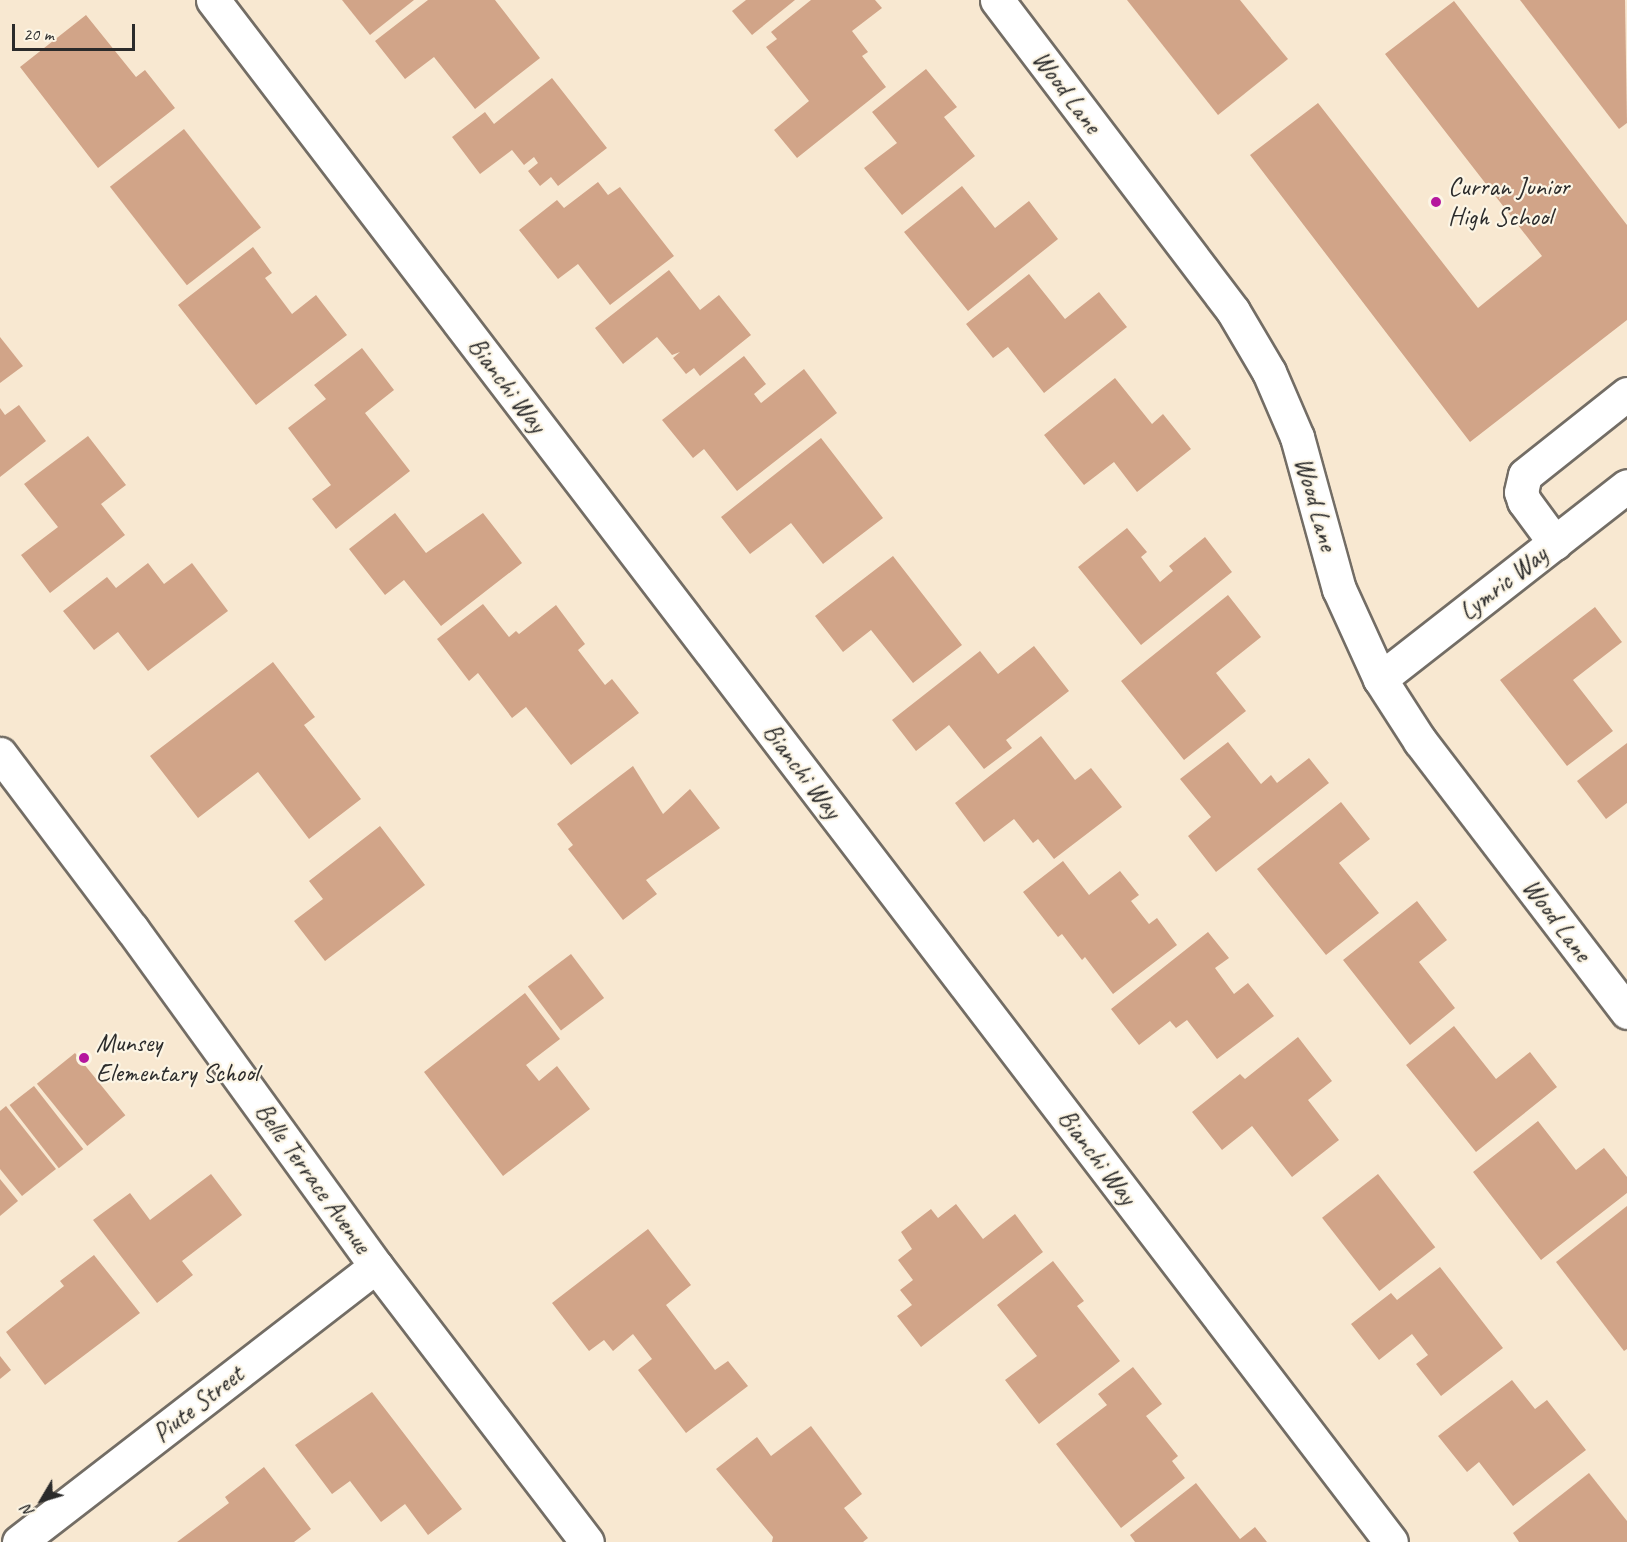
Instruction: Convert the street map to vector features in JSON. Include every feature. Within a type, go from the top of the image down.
[{"type":"street","name":"Bianchi Way","points":[[213,0],[1391,1542]]},
{"type":"street","name":"Wood Lane","points":[[997,0],[1233,310],[1269,372],[1297,437],[1340,589],[1380,679],[1420,741],[1627,1012]]},
{"type":"street","points":[[1555,543],[1524,501],[1521,492],[1525,475],[1627,394]]},
{"type":"street","name":"Lymric Way","points":[[1380,679],[1627,486]]},
{"type":"street","name":"Belle Terrace Avenue","points":[[0,753],[132,929],[376,1266],[587,1542]]},
{"type":"street","name":"Piute Street","points":[[19,1542],[376,1266]]},
{"type":"building","points":[[342,0],[414,0],[370,35]]},
{"type":"building","points":[[428,0],[495,0],[540,58],[475,109],[434,57],[405,79],[375,41]]},
{"type":"building","points":[[746,0],[795,0],[752,35],[732,11]]},
{"type":"building","points":[[811,0],[875,0],[882,8],[852,31],[868,52],[862,56],[886,87],[797,158],[774,130],[809,101],[766,47],[777,39],[771,32]]},
{"type":"building","points":[[1127,0],[1240,0],[1288,59],[1218,115]]},
{"type":"building","points":[[1520,0],[1625,0],[1627,123],[1619,129]]},
{"type":"building","points":[[1454,1],[1627,225],[1627,320],[1470,442],[1250,155],[1318,103],[1478,308],[1542,256],[1385,54]]},
{"type":"building","points":[[86,15],[136,77],[145,70],[175,108],[98,168],[20,67]]},
{"type":"building","points":[[926,69],[957,107],[944,117],[975,156],[902,215],[864,168],[897,143],[872,112]]},
{"type":"building","points":[[552,78],[607,148],[558,186],[551,177],[540,186],[528,171],[538,163],[534,157],[524,165],[512,150],[480,174],[452,137],[485,112],[494,124]]},
{"type":"building","points":[[184,129],[261,228],[187,285],[110,187]]},
{"type":"building","points":[[598,182],[608,195],[620,187],[674,256],[610,305],[578,264],[558,279],[519,230],[557,200],[564,208]]},
{"type":"building","points":[[962,186],[995,228],[1029,201],[1058,239],[968,311],[904,232]]},
{"type":"building","points":[[253,247],[272,273],[265,278],[292,314],[316,295],[347,335],[256,405],[178,305]]},
{"type":"building","points":[[669,270],[700,310],[719,295],[751,335],[700,376],[694,368],[686,374],[673,358],[680,352],[672,355],[657,337],[623,364],[595,328]]},
{"type":"building","points":[[1029,274],[1065,319],[1099,292],[1127,327],[1044,393],[1008,347],[993,358],[966,324]]},
{"type":"building","points":[[0,337],[23,366],[0,383]]},
{"type":"building","points":[[362,348],[394,390],[365,413],[410,471],[336,529],[312,499],[331,485],[288,428],[326,399],[314,385]]},
{"type":"building","points":[[744,356],[766,384],[754,394],[761,403],[804,369],[837,413],[737,491],[704,449],[693,458],[662,420]]},
{"type":"building","points":[[1115,378],[1152,424],[1163,414],[1191,449],[1137,492],[1114,462],[1084,485],[1044,435]]},
{"type":"building","points":[[19,405],[46,441],[0,477],[0,408],[5,415]]},
{"type":"building","points":[[88,436],[126,485],[101,504],[125,535],[50,593],[21,555],[58,527],[24,484]]},
{"type":"building","points":[[821,438],[883,518],[823,564],[791,523],[750,554],[721,517]]},
{"type":"building","points":[[395,513],[426,553],[483,513],[522,563],[441,626],[404,580],[385,595],[349,549]]},
{"type":"building","points":[[1127,528],[1147,552],[1141,557],[1160,582],[1173,571],[1169,566],[1205,537],[1232,572],[1141,645],[1078,567]]},
{"type":"building","points":[[893,556],[962,645],[913,683],[871,630],[843,652],[815,616]]},
{"type":"building","points":[[148,563],[164,584],[192,563],[228,611],[148,671],[118,632],[94,650],[63,611],[107,577],[116,588]]},
{"type":"building","points":[[1228,595],[1261,637],[1216,673],[1246,711],[1184,760],[1121,681]]},
{"type":"building","points":[[483,604],[509,637],[516,631],[519,634],[556,605],[585,644],[578,650],[605,685],[612,679],[639,713],[571,765],[526,707],[512,718],[478,673],[469,681],[437,639]]},
{"type":"building","points":[[1595,607],[1622,642],[1573,680],[1613,731],[1567,766],[1500,680]]},
{"type":"building","points":[[1034,646],[1069,691],[1006,740],[1012,748],[984,769],[949,725],[916,751],[892,720],[980,651],[998,674]]},
{"type":"building","points":[[273,662],[315,717],[304,725],[361,799],[309,839],[258,772],[198,818],[150,756]]},
{"type":"building","points":[[1041,736],[1075,780],[1091,768],[1122,807],[1054,859],[1038,839],[1033,843],[1014,819],[984,842],[955,803]]},
{"type":"building","points":[[1228,742],[1261,784],[1271,775],[1277,783],[1309,758],[1329,783],[1216,872],[1188,836],[1211,817],[1180,779]]},
{"type":"building","points":[[1627,743],[1627,803],[1606,819],[1577,781]]},
{"type":"building","points":[[633,766],[663,814],[690,789],[720,828],[646,880],[657,894],[623,920],[568,849],[573,845],[557,824]]},
{"type":"building","points":[[1341,802],[1370,839],[1339,863],[1379,913],[1326,955],[1257,869]]},
{"type":"building","points":[[380,826],[425,885],[325,961],[294,921],[323,899],[309,881]]},
{"type":"building","points":[[1063,861],[1089,895],[1120,871],[1139,895],[1131,901],[1149,924],[1157,918],[1177,945],[1113,994],[1085,957],[1082,960],[1062,934],[1058,937],[1023,892]]},
{"type":"building","points":[[1417,901],[1447,940],[1419,962],[1455,1008],[1410,1045],[1343,960]]},
{"type":"building","points":[[1208,932],[1229,958],[1215,968],[1234,994],[1248,983],[1274,1016],[1217,1059],[1187,1020],[1176,1028],[1170,1021],[1139,1045],[1111,1009]]},
{"type":"building","points":[[571,954],[604,998],[561,1030],[528,986]]},
{"type":"building","points":[[525,993],[560,1039],[526,1065],[539,1081],[557,1066],[590,1109],[503,1176],[424,1072]]},
{"type":"building","points":[[1454,1026],[1496,1079],[1530,1052],[1557,1087],[1476,1152],[1406,1065]]},
{"type":"building","points":[[1298,1037],[1332,1081],[1308,1100],[1339,1140],[1292,1177],[1252,1126],[1222,1150],[1192,1112],[1240,1074],[1245,1079]]},
{"type":"building","points":[[75,1053],[125,1115],[87,1146],[37,1084]]},
{"type":"building","points":[[34,1086],[83,1149],[59,1168],[10,1105]]},
{"type":"building","points":[[6,1106],[56,1169],[22,1196],[0,1169],[0,1111]]},
{"type":"building","points":[[1538,1121],[1576,1170],[1604,1148],[1627,1177],[1627,1193],[1541,1260],[1473,1172]]},
{"type":"building","points":[[211,1174],[242,1215],[182,1261],[193,1275],[157,1303],[93,1220],[130,1193],[150,1220]]},
{"type":"building","points":[[1378,1174],[1435,1247],[1379,1291],[1322,1218]]},
{"type":"building","points":[[0,1179],[18,1201],[0,1216]]},
{"type":"building","points":[[956,1204],[983,1239],[1015,1214],[1043,1252],[921,1347],[897,1316],[912,1305],[900,1290],[913,1280],[898,1260],[912,1249],[901,1232],[931,1209],[938,1218]]},
{"type":"building","points":[[1627,1206],[1627,1349],[1624,1351],[1556,1262]]},
{"type":"building","points":[[648,1229],[691,1285],[666,1305],[715,1370],[728,1361],[748,1386],[686,1433],[638,1370],[652,1359],[633,1334],[613,1351],[604,1340],[589,1351],[552,1303]]},
{"type":"building","points":[[94,1255],[140,1313],[45,1385],[6,1332],[64,1286],[60,1281]]},
{"type":"building","points":[[1053,1261],[1084,1301],[1077,1306],[1120,1361],[1039,1424],[1005,1380],[1037,1356],[997,1305]]},
{"type":"building","points":[[1440,1267],[1503,1348],[1441,1396],[1416,1364],[1428,1355],[1412,1334],[1379,1360],[1351,1324],[1391,1293],[1397,1300]]},
{"type":"building","points":[[0,1356],[11,1370],[0,1379]]},
{"type":"building","points":[[1133,1367],[1162,1404],[1146,1416],[1178,1456],[1172,1461],[1185,1478],[1121,1528],[1056,1444],[1107,1405],[1098,1394]]},
{"type":"building","points":[[1512,1380],[1535,1409],[1547,1400],[1586,1450],[1513,1506],[1479,1462],[1467,1472],[1438,1436]]},
{"type":"building","points":[[372,1392],[462,1509],[428,1535],[405,1504],[381,1522],[350,1481],[332,1494],[295,1445]]},
{"type":"building","points":[[811,1426],[862,1494],[844,1508],[868,1538],[863,1542],[772,1542],[773,1537],[716,1469],[757,1437],[771,1456]]},
{"type":"building","points":[[264,1467],[311,1529],[294,1542],[177,1542],[229,1503],[225,1497]]},
{"type":"building","points":[[1589,1473],[1627,1521],[1627,1542],[1519,1542],[1513,1533]]},
{"type":"building","points":[[1196,1483],[1240,1539],[1255,1527],[1267,1542],[1135,1542],[1130,1535]]},
{"type":"place","name":"Curran Junior High School","points":[[1436,202]]},
{"type":"place","name":"Munsey Elementary School","points":[[84,1058]]}]
